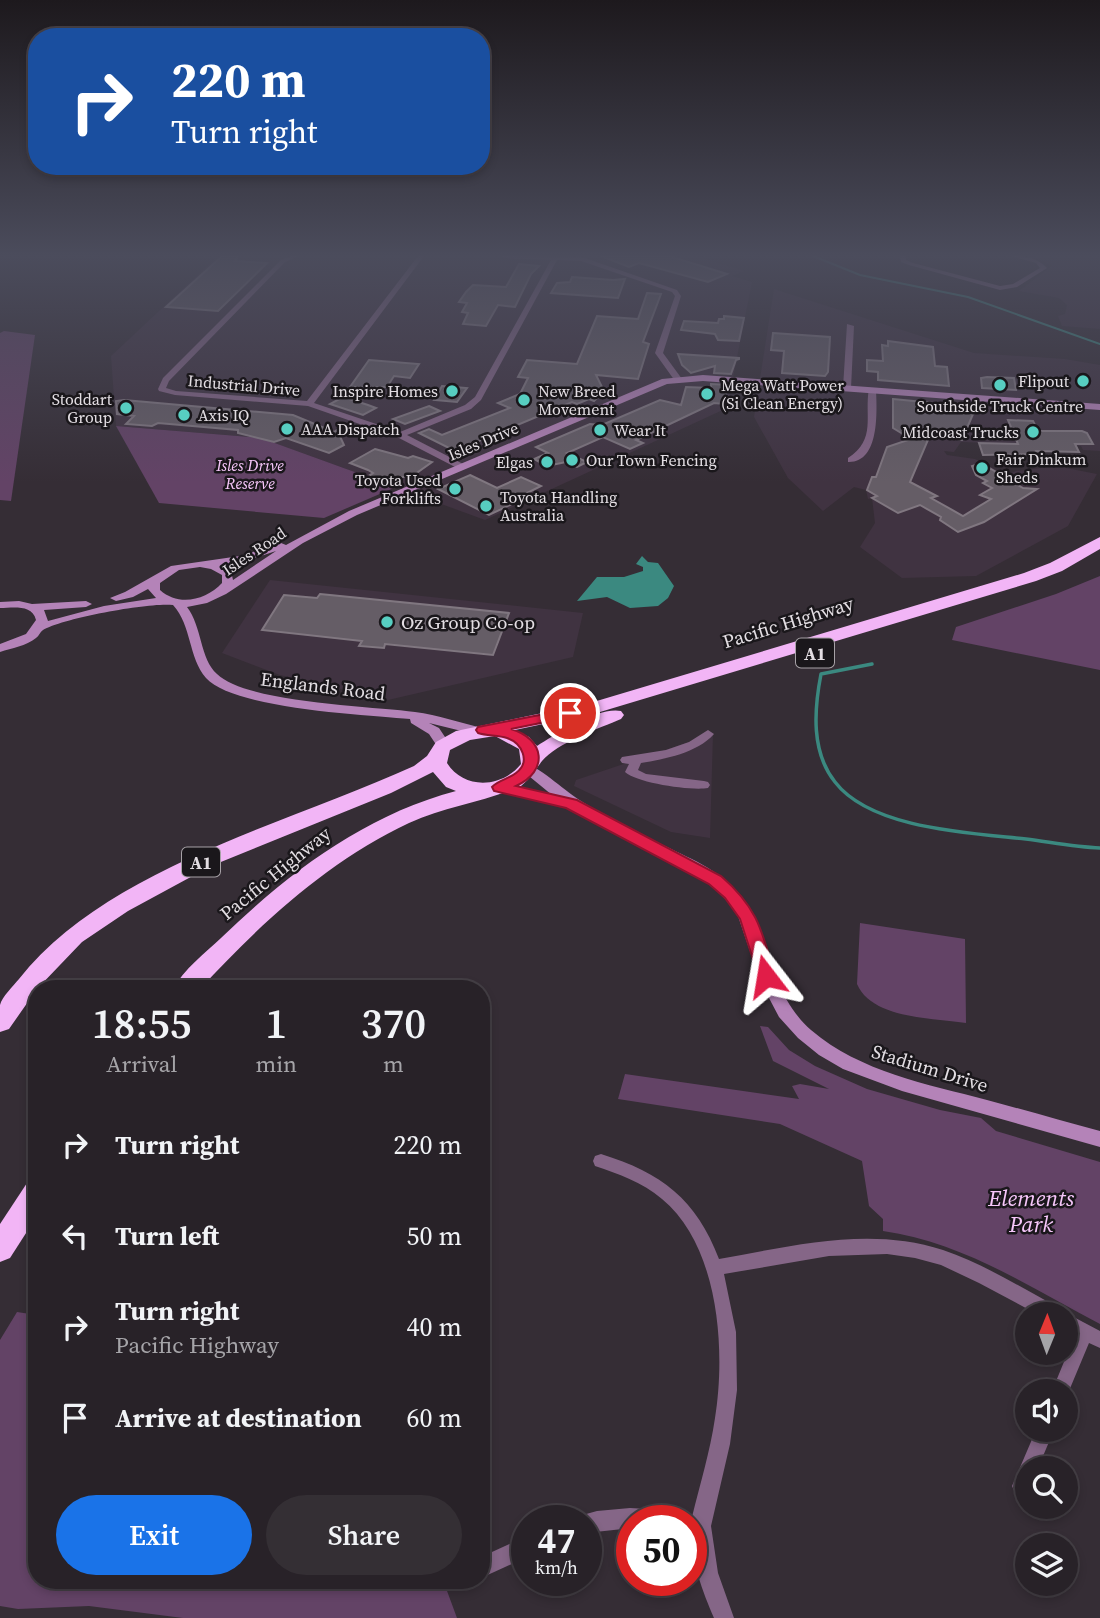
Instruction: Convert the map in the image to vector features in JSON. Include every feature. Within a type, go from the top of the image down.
[{"type":"highway","name":"Pacific Highway","points":[[481,730],[593,708],[1030,577],[1068,561],[1100,542]]},
{"type":"highway","name":"Pacific Highway","points":[[531,764],[567,735],[593,722],[1047,580],[1080,566],[1100,553]]},
{"type":"highway","name":"A1","points":[[441,752],[453,738],[481,730]]},
{"type":"highway","points":[[481,730],[511,734],[522,740],[530,749],[531,764]]},
{"type":"highway","name":"Pacific Highway","points":[[32,980],[74,936],[120,905],[203,861],[421,771],[441,752]]},
{"type":"highway","points":[[441,752],[439,768],[446,777],[457,784],[494,788]]},
{"type":"highway","name":"A1","points":[[494,788],[521,778],[531,764]]},
{"type":"highway","name":"Pacific Highway","points":[[194,980],[267,909],[344,848],[386,824],[436,803],[494,788]]},
{"type":"highway","name":"Pacific Highway","points":[[0,1022],[28,985]]},
{"type":"highway","points":[[0,1249],[28,1206]]},
{"type":"street","name":"Industrial Drive","points":[[214,332],[166,380],[162,390],[309,404],[401,435],[462,467]]},
{"type":"street","points":[[309,404],[364,332]]},
{"type":"street","points":[[401,435],[468,407],[478,398],[515,332]]},
{"type":"street","points":[[666,332],[659,353],[678,379]]},
{"type":"street","points":[[847,388],[850,332]]},
{"type":"street","name":"Isles Drive","points":[[299,541],[353,513],[655,385],[678,379],[847,388],[1100,407]]},
{"type":"street","points":[[852,460],[862,455],[874,428],[872,390]]},
{"type":"street","name":"Isles Road","points":[[207,564],[242,559],[299,541]]},
{"type":"street","name":"Isles Road","points":[[219,593],[299,541]]},
{"type":"street","points":[[0,605],[75,606],[129,595],[178,567],[207,564],[227,573],[228,584],[202,614],[194,634]]},
{"type":"street","name":"Englands Road","points":[[157,579],[154,591],[187,612],[199,657],[214,679],[248,696],[398,715]]},
{"type":"street","points":[[0,648],[28,639],[41,627],[78,614],[136,602],[197,602],[219,593]]},
{"type":"street","points":[[32,607],[42,616],[41,627]]},
{"type":"street","points":[[398,715],[481,730]]},
{"type":"street","points":[[398,715],[425,724],[434,731],[441,752]]},
{"type":"street","points":[[704,785],[644,778],[631,772],[631,760],[699,741],[708,734]]},
{"type":"street","name":"Stadium Drive","points":[[531,764],[571,804]]},
{"type":"street","name":"Stadium Drive","points":[[494,788],[571,804],[691,865],[723,886],[748,917],[771,988],[783,1011],[804,1033],[831,1054],[872,1074],[1100,1139]]},
{"type":"street","points":[[601,1161],[640,1175],[678,1202],[700,1232],[714,1268],[724,1318],[728,1383],[719,1452],[702,1505]]},
{"type":"street","points":[[714,1268],[838,1247],[897,1247],[942,1258],[1030,1302]]},
{"type":"street","points":[[1068,1379],[1093,1336]]},
{"type":"street","points":[[490,1564],[511,1554]]},
{"type":"street","points":[[707,1570],[724,1618]]},
{"type":"shaded area","points":[[137,332],[742,332],[727,408],[485,520],[261,438],[116,426],[111,356]]},
{"type":"shaded area","points":[[767,332],[907,332],[974,353],[1065,359],[1100,365],[1100,451],[1083,450],[1081,446],[961,442],[954,452],[944,451],[947,455],[975,459],[1006,475],[1016,471],[1056,466],[1097,474],[1068,526],[976,576],[902,578],[860,547],[875,523],[872,498],[868,499],[866,490],[854,487],[823,511],[788,478],[754,417]]},
{"type":"shaded area","points":[[642,556],[648,562],[658,563],[674,586],[668,598],[658,606],[630,608],[607,597],[577,601],[597,577],[624,577],[643,571],[643,567],[636,564]]},
{"type":"shaded area","points":[[270,580],[583,613],[573,657],[388,700],[280,675],[222,653]]},
{"type":"shaded area","points":[[713,734],[710,838],[671,832],[574,786],[576,780]]},
{"type":"green space","points":[[0,333],[35,335],[11,501],[0,500]]},
{"type":"green space","name":"Isles Drive Reserve","points":[[116,426],[261,438],[396,487],[324,518],[159,503]]},
{"type":"green space","points":[[1100,576],[1100,670],[952,640],[956,627],[1056,594]]},
{"type":"green space","points":[[860,923],[965,939],[966,1023],[905,1015],[876,1004],[865,996],[857,984]]},
{"type":"green space","name":"Elements Park","points":[[760,1026],[768,1027],[789,1050],[815,1066],[867,1089],[940,1110],[981,1118],[996,1131],[1100,1162],[1100,1324],[1078,1312],[1078,1302],[1060,1302],[995,1268],[940,1245],[883,1231],[883,1219],[869,1206],[862,1161],[780,1124],[618,1099],[625,1074],[799,1099],[792,1086],[800,1084],[829,1089],[773,1061]]},
{"type":"green space","points":[[17,1312],[28,1314],[28,1589],[446,1589],[457,1618],[183,1618],[89,1606],[18,1609],[0,1606],[0,1340]]},
{"type":"building","points":[[591,332],[647,332],[643,342],[649,344],[638,379],[596,375],[604,391],[594,401],[589,399],[577,404],[572,402],[460,449],[453,450],[419,433],[429,429],[442,435],[510,408],[498,403],[520,394],[528,378],[518,377],[527,360],[577,364]]},
{"type":"building","points":[[694,332],[741,332],[739,341],[718,340],[715,334]]},
{"type":"building","points":[[773,333],[830,337],[828,372],[825,376],[782,373],[784,351],[771,350]]},
{"type":"building","points":[[888,341],[933,347],[935,366],[947,367],[949,386],[878,380],[878,372],[867,371],[867,360],[883,361],[882,345],[888,346]]},
{"type":"building","points":[[678,354],[739,359],[736,360],[731,374],[714,373],[715,366],[691,373],[682,365]]},
{"type":"building","points":[[369,360],[419,364],[410,378],[394,376],[387,387],[350,387]]},
{"type":"building","name":"Southside Truck Centre","points":[[981,378],[1014,378],[1016,390],[982,388]]},
{"type":"building","points":[[711,384],[728,385],[724,404],[714,403],[636,440],[643,443],[630,449],[603,437],[567,453],[587,462],[577,467],[566,462],[547,466],[534,459],[548,453],[536,447],[590,424],[602,425],[660,400],[681,405],[686,387],[711,388]]},
{"type":"building","name":"Inspire Homes","points":[[442,386],[467,388],[457,402],[434,400]]},
{"type":"building","points":[[343,397],[376,408],[363,415],[330,404]]},
{"type":"building","points":[[893,399],[976,407],[962,440],[930,435],[910,482],[937,496],[931,498],[963,516],[991,499],[980,495],[992,488],[983,483],[987,481],[976,475],[972,466],[981,463],[1023,488],[1037,489],[984,522],[958,532],[940,520],[941,517],[920,505],[898,513],[872,498],[877,496],[867,490],[872,477],[876,477],[887,447],[911,439],[893,428]]},
{"type":"building","points":[[116,401],[293,415],[334,432],[337,430],[344,445],[329,453],[286,438],[274,442],[238,433],[238,430],[158,423],[152,426],[126,424],[134,416],[117,414]]},
{"type":"building","points":[[429,406],[440,411],[405,424],[393,419]]},
{"type":"building","points":[[1008,420],[1033,421],[1038,431],[1082,431],[1087,433],[1093,444],[1075,444],[1079,452],[1036,451],[1037,454],[983,455],[979,443],[1018,444]]},
{"type":"building","points":[[375,449],[432,462],[411,477],[399,477],[390,482],[370,475],[373,473],[350,463]]},
{"type":"building","points":[[470,475],[497,488],[521,477],[541,486],[527,493],[531,495],[489,515],[438,489]]},
{"type":"building","name":"Oz Group Co-op","points":[[320,594],[509,613],[493,655],[385,644],[384,648],[359,646],[362,641],[262,630],[284,595],[317,598]]},
{"type":"waterway","points":[[1065,332],[1100,344]]},
{"type":"waterway","points":[[872,664],[821,674],[816,716],[818,744],[827,770],[851,798],[872,810],[923,826],[1100,848]]},
{"type":"place","name":"Flipout","points":[[1083,381]]},
{"type":"place","name":"Southside Truck Centre","points":[[1000,385]]},
{"type":"place","name":"Inspire Homes","points":[[452,391]]},
{"type":"place","name":"Mega Watt Power (Si Clean Energy)","points":[[707,394]]},
{"type":"place","name":"New Breed Movement","points":[[524,400]]},
{"type":"place","name":"Stoddart Group","points":[[126,408]]},
{"type":"place","name":"Axis IQ","points":[[184,415]]},
{"type":"place","name":"AAA Dispatch","points":[[287,429]]},
{"type":"place","name":"Wear It","points":[[600,430]]},
{"type":"place","name":"Midcoast Trucks","points":[[1033,432]]},
{"type":"place","name":"Our Town Fencing","points":[[572,460]]},
{"type":"place","name":"Elgas","points":[[547,462]]},
{"type":"place","name":"Fair Dinkum Sheds","points":[[982,468]]},
{"type":"place","name":"Toyota Used Forklifts","points":[[455,489]]},
{"type":"place","name":"Toyota Handling Australia","points":[[486,506]]},
{"type":"place","name":"Oz Group Co-op","points":[[387,622]]},
{"type":"route","points":[[570,713],[484,730],[511,734],[522,740],[530,749],[532,759],[529,769],[521,778],[500,787],[571,804],[715,880],[731,894],[748,917],[758,942],[766,976]]}]
